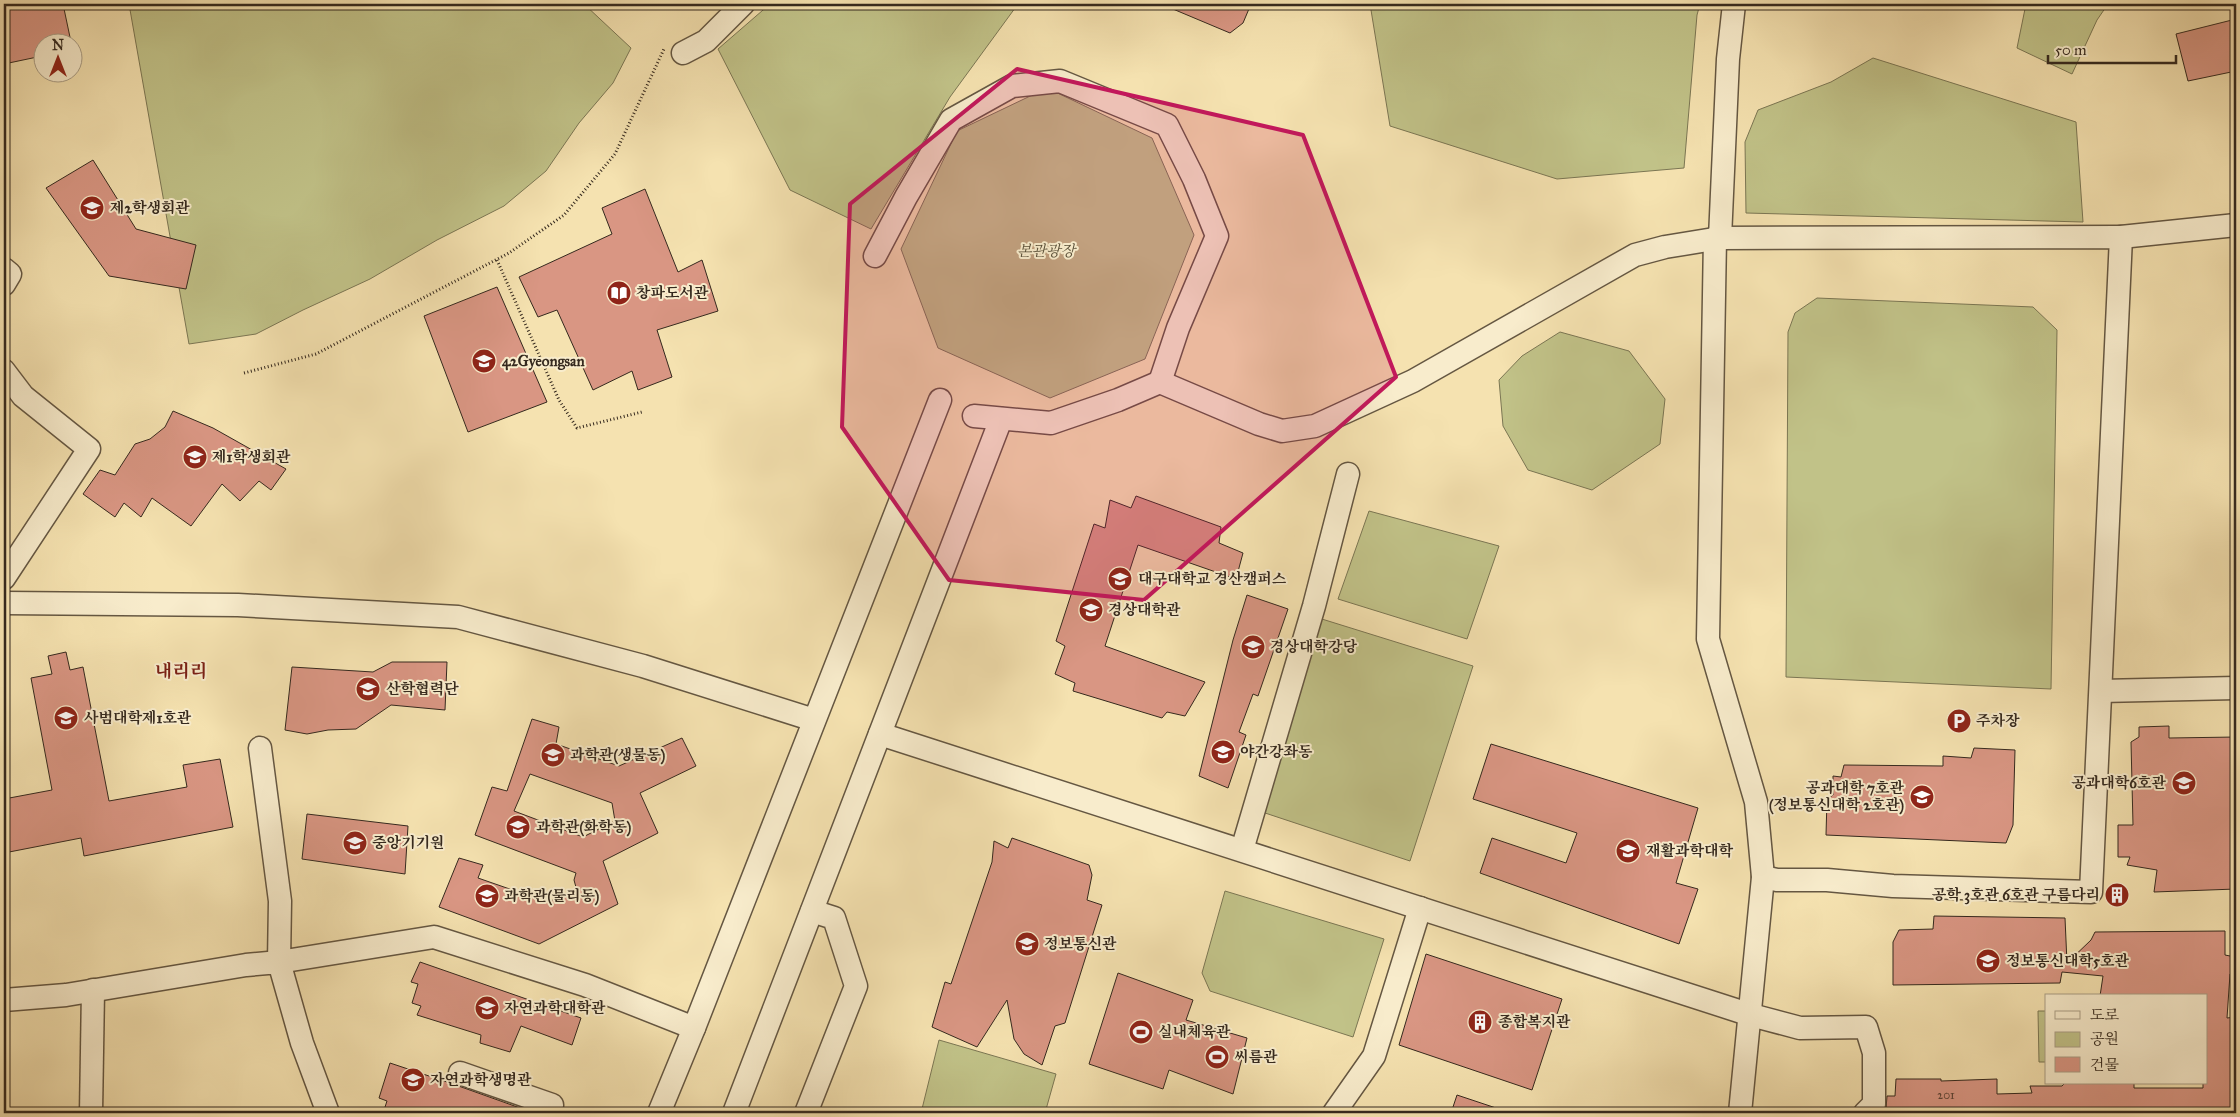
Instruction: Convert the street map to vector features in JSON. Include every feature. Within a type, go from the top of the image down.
[{"type":"street","points":[[675,48],[706,41],[743,4]]},
{"type":"street","points":[[1734,4],[1728,60],[1718,238],[1708,639],[1756,802],[1763,877],[1740,1113]]},
{"type":"street","points":[[875,256],[906,197],[951,120],[1012,86],[1060,81],[1167,125],[1194,179],[1217,236],[1178,328],[1160,382]]},
{"type":"street","points":[[974,416],[1051,423],[1118,400],[1160,382],[1259,424],[1282,431],[1315,426],[1413,381],[1636,255],[1665,246],[1718,238],[2121,237],[2236,225]]},
{"type":"street","points":[[1763,877],[1777,880],[1827,880],[1893,886],[2091,892],[2121,237]]},
{"type":"street","points":[[4,268],[10,274],[4,284]]},
{"type":"street","points":[[4,371],[22,396],[89,449],[4,578]]},
{"type":"street","points":[[659,1113],[940,400]]},
{"type":"street","points":[[734,1113],[1001,419]]},
{"type":"street","points":[[1242,850],[1314,606],[1348,474]]},
{"type":"street","points":[[4,603],[238,605],[458,617],[643,666],[814,720]]},
{"type":"street","points":[[2101,691],[2236,688]]},
{"type":"street","points":[[880,734],[1750,1015],[1800,1028],[1866,1027],[1874,1053],[1874,1104],[1865,1113]]},
{"type":"street","points":[[260,748],[280,902],[279,962],[302,1043],[328,1113]]},
{"type":"street","points":[[1334,1113],[1374,1056],[1420,908]]},
{"type":"street","points":[[806,1113],[856,986],[834,918],[812,911]]},
{"type":"street","points":[[4,1000],[66,995],[246,965],[279,962],[434,937],[585,985],[694,1028]]},
{"type":"street","points":[[91,1113],[93,990]]},
{"type":"street","points":[[460,1073],[552,1106],[550,1113]]},
{"type":"path","points":[[244,373],[316,354],[497,260],[564,215],[615,154],[675,48]]},
{"type":"path","points":[[497,260],[559,400],[577,428],[642,412]]},
{"type":"highlighted area","points":[[1017,69],[1303,135],[1396,377],[1144,600],[949,580],[842,427],[850,204]]},
{"type":"green space","points":[[129,4],[584,4],[631,48],[613,83],[579,123],[546,171],[504,206],[437,240],[370,279],[256,334],[189,344]]},
{"type":"green space","points":[[770,4],[1018,4],[950,97],[871,229],[790,190],[718,49]]},
{"type":"green space","points":[[1367,4],[1700,4],[1697,15],[1684,168],[1557,179],[1390,126],[1371,10]]},
{"type":"green space","points":[[2026,4],[2108,4],[2097,20],[2072,74],[2017,48]]},
{"type":"green space","points":[[1873,58],[2076,122],[2083,222],[1746,213],[1745,142],[1758,110],[1831,82]]},
{"type":"green space","name":"본관광장","points":[[1047,88],[1152,138],[1194,235],[1145,359],[1050,398],[938,348],[901,249],[957,131]]},
{"type":"green space","points":[[1817,298],[2033,307],[2057,330],[2051,689],[1786,677],[1788,332],[1795,313]]},
{"type":"green space","points":[[1560,332],[1629,351],[1665,399],[1660,444],[1592,490],[1528,470],[1503,426],[1499,380],[1522,356]]},
{"type":"green space","points":[[1369,511],[1499,546],[1467,639],[1338,599]]},
{"type":"green space","points":[[1309,615],[1473,666],[1410,861],[1253,809]]},
{"type":"green space","points":[[1225,891],[1384,939],[1353,1037],[1210,991],[1202,973]]},
{"type":"green space","points":[[2038,1011],[2045,1011],[2045,1062],[2039,1062]]},
{"type":"green space","points":[[939,1040],[1056,1074],[1045,1113],[921,1113]]},
{"type":"building","points":[[4,4],[63,4],[69,32],[32,32],[32,58],[4,64]]},
{"type":"building","points":[[1161,4],[1251,4],[1243,23],[1230,33]]},
{"type":"building","points":[[2236,19],[2236,71],[2188,81],[2176,34]]},
{"type":"building","name":"제2학생회관","points":[[93,160],[136,229],[196,245],[186,289],[109,276],[46,188]]},
{"type":"building","name":"창파도서관","points":[[645,189],[678,272],[702,260],[718,311],[657,330],[672,377],[638,390],[632,371],[593,390],[557,310],[538,317],[519,277],[612,234],[602,208]]},
{"type":"building","points":[[497,287],[547,402],[468,432],[424,316]]},
{"type":"building","name":"제1학생회관","points":[[173,411],[213,428],[286,469],[271,490],[259,481],[240,501],[222,484],[191,526],[152,498],[141,517],[124,503],[115,517],[83,494],[100,470],[115,475],[135,444],[150,439],[165,427]]},
{"type":"building","name":"경상대학관","points":[[1136,496],[1221,527],[1219,543],[1243,553],[1236,579],[1138,545],[1105,646],[1205,682],[1185,716],[1167,712],[1162,718],[1073,691],[1075,683],[1055,674],[1065,646],[1056,641],[1094,524],[1105,528],[1110,500],[1131,508]]},
{"type":"building","points":[[1247,595],[1288,609],[1258,696],[1253,694],[1239,732],[1246,735],[1228,788],[1199,776],[1233,640]]},
{"type":"building","name":"사범대학제1호관","points":[[66,652],[70,670],[83,667],[109,801],[187,787],[183,765],[220,759],[233,827],[84,856],[81,838],[4,853],[4,799],[52,790],[31,678],[52,674],[48,656]]},
{"type":"building","name":"산학협력단","points":[[392,662],[447,662],[445,710],[391,705],[356,729],[328,730],[307,734],[285,730],[292,667],[373,672]]},
{"type":"building","points":[[532,719],[559,727],[556,744],[619,766],[682,738],[696,766],[640,793],[658,833],[603,861],[618,904],[539,944],[439,907],[459,858],[483,865],[478,878],[547,902],[577,891],[574,880],[576,873],[475,835],[492,787],[507,791]],"holes":[[[530,774],[612,803],[615,821],[583,837],[514,811]]]},
{"type":"building","name":"공과대학6호관","points":[[2169,726],[2169,738],[2236,737],[2236,889],[2154,892],[2157,870],[2127,865],[2130,857],[2118,857],[2118,825],[2133,825],[2131,742],[2139,737],[2139,727]]},
{"type":"building","name":"재활과학대학","points":[[1491,744],[1698,808],[1676,883],[1698,889],[1679,944],[1480,873],[1492,838],[1566,863],[1577,833],[1473,799]]},
{"type":"building","name":"공과대학 7호관 (정보통신대학 2호관)","points":[[1974,748],[2015,750],[2013,825],[2006,843],[1826,835],[1827,799],[1833,795],[1833,776],[1841,777],[1844,765],[1943,766],[1943,756],[1971,758]]},
{"type":"building","name":"중앙기기원","points":[[307,814],[408,826],[405,874],[302,859]]},
{"type":"building","name":"정보통신관","points":[[1012,838],[1089,865],[1092,875],[1087,900],[1102,905],[1065,1023],[1055,1026],[1042,1065],[1024,1054],[1014,1039],[1007,1000],[977,1047],[932,1027],[945,982],[951,984],[992,862],[994,841],[1008,848]]},
{"type":"building","points":[[1934,916],[2065,918],[2067,963],[2091,940],[2095,932],[2225,931],[2225,955],[2235,957],[2234,971],[2230,974],[2227,1018],[2236,1017],[2236,1113],[1883,1113],[1886,1109],[1887,1096],[1895,1096],[1896,1079],[1941,1079],[1941,1081],[1997,1079],[1997,1094],[2032,1093],[2030,1086],[2062,1086],[2064,1084],[2134,1084],[2134,1088],[2203,1088],[2203,1084],[2208,1084],[2208,994],[2100,994],[2103,976],[2062,972],[2060,983],[1893,985],[1893,942],[1899,930],[1933,929]]},
{"type":"building","name":"종합복지관","points":[[1426,954],[1562,999],[1532,1090],[1399,1045]]},
{"type":"building","name":"자연과학대학관","points":[[420,962],[581,1018],[572,1045],[521,1026],[510,1052],[480,1043],[481,1035],[417,1015],[421,1006],[412,1003],[418,984],[411,982]]},
{"type":"building","name":"실내체육관","points":[[1118,973],[1193,1000],[1186,1020],[1247,1038],[1233,1094],[1169,1070],[1163,1089],[1089,1064]]},
{"type":"building","name":"자연과학생명관","points":[[390,1063],[534,1113],[383,1113],[387,1101],[379,1098]]},
{"type":"building","points":[[1457,1095],[1505,1111],[1504,1113],[1451,1113]]},
{"type":"place","name":"제2학생회관","points":[[92,208]]},
{"type":"place","name":"창파도서관","points":[[619,293]]},
{"type":"place","name":"42Gyeongsan","points":[[484,361]]},
{"type":"place","name":"제1학생회관","points":[[195,457]]},
{"type":"place","name":"대구대학교 경산캠퍼스","points":[[1120,579]]},
{"type":"place","name":"경상대학관","points":[[1091,610]]},
{"type":"place","name":"경상대학강당","points":[[1253,647]]},
{"type":"place","name":"산학협력단","points":[[368,689]]},
{"type":"place","name":"사범대학제1호관","points":[[66,718]]},
{"type":"place","name":"주차장","points":[[1959,721]]},
{"type":"place","name":"야간강좌동","points":[[1223,752]]},
{"type":"place","name":"과학관(생물동)","points":[[553,755]]},
{"type":"place","name":"공과대학6호관","points":[[2184,783]]},
{"type":"place","name":"공과대학 7호관 (정보통신대학 2호관)","points":[[1922,797]]},
{"type":"place","name":"과학관(화학동)","points":[[518,827]]},
{"type":"place","name":"중앙기기원","points":[[355,843]]},
{"type":"place","name":"재활과학대학","points":[[1628,851]]},
{"type":"place","name":"공학 3호관 6호관 구름다리","points":[[2117,895]]},
{"type":"place","name":"과학관(물리동)","points":[[487,896]]},
{"type":"place","name":"정보통신관","points":[[1027,944]]},
{"type":"place","name":"정보통신대학5호관","points":[[1988,961]]},
{"type":"place","name":"자연과학대학관","points":[[487,1008]]},
{"type":"place","name":"종합복지관","points":[[1480,1022]]},
{"type":"place","name":"실내체육관","points":[[1141,1032]]},
{"type":"place","name":"씨름관","points":[[1217,1057]]},
{"type":"place","name":"자연과학생명관","points":[[413,1080]]},
{"type":"district","name":"내리리","points":[[181,671]]}]
